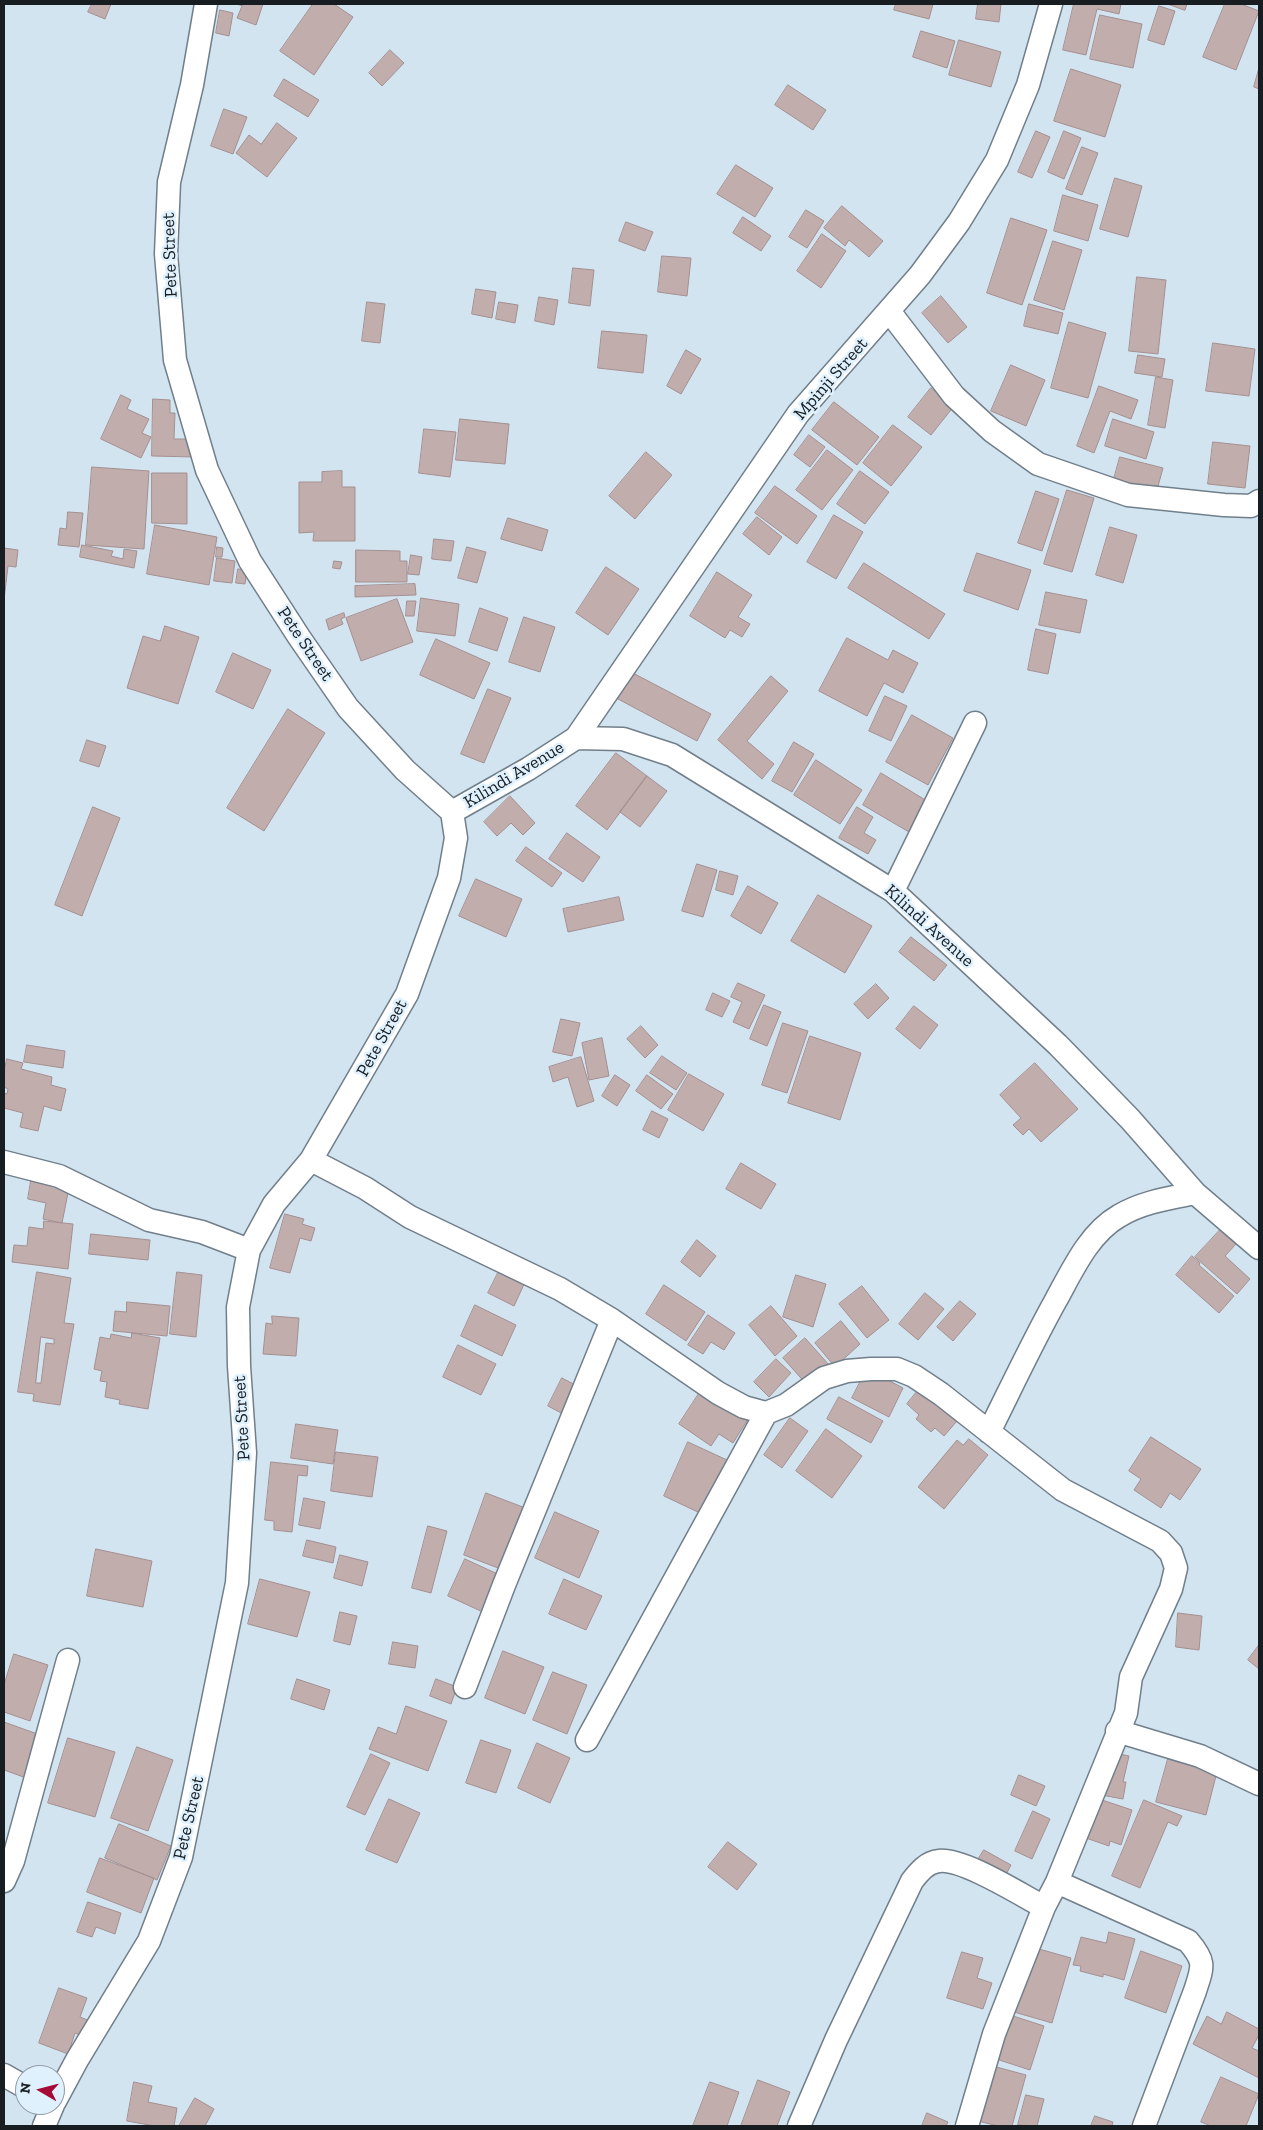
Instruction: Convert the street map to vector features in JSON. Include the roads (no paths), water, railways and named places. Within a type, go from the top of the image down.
[{"type":"street","name":"Pete Street","points":[[65,2082],[149,1941],[182,1857],[237,1583],[245,1453],[239,1366],[238,1307],[249,1250],[274,1204],[311,1160],[407,994],[449,878],[456,838],[452,812],[405,770],[348,708],[299,637],[250,561],[207,470],[175,360],[166,254],[169,182],[192,85],[206,4]]},
{"type":"street","name":"Mpinji Street","points":[[576,738],[798,414],[920,275],[959,222],[997,160],[1028,85],[1051,4]]},
{"type":"street","points":[[888,311],[954,396],[992,432],[1038,464],[1128,495],[1224,506],[1251,506],[1259,501]]},
{"type":"street","points":[[893,891],[975,723]]},
{"type":"street","name":"Kilindi Avenue","points":[[452,812],[528,770],[576,738],[623,739],[672,754],[893,891],[1058,1045],[1130,1119],[1195,1192],[1259,1248]]},
{"type":"street","points":[[311,1160],[365,1188],[410,1217],[560,1289],[612,1320],[718,1392],[744,1407],[766,1413],[786,1405],[824,1378],[847,1372],[871,1369],[897,1369],[914,1376],[942,1394],[1062,1490],[1160,1541],[1171,1553],[1176,1568],[1171,1589],[1130,1678],[1126,1713],[1117,1731],[1057,1882],[1044,1908],[994,2034],[967,2126]]},
{"type":"street","points":[[4,1162],[59,1176],[149,1220],[202,1232],[249,1250]]},
{"type":"street","points":[[989,1432],[1037,1334],[1074,1266],[1098,1234],[1119,1216],[1152,1202],[1195,1192]]},
{"type":"street","points":[[465,1687],[504,1584],[612,1320]]},
{"type":"street","points":[[587,1740],[766,1413]]},
{"type":"street","points":[[4,1881],[15,1852],[68,1660]]},
{"type":"street","points":[[1117,1731],[1200,1756],[1259,1784]]},
{"type":"street","points":[[799,2126],[836,2040],[912,1881],[923,1867],[939,1861],[966,1866],[1044,1908]]},
{"type":"street","points":[[1057,1882],[1188,1941],[1200,1955],[1202,1970],[1144,2126]]},
{"type":"street","points":[[4,2075],[15,2081]]}]
